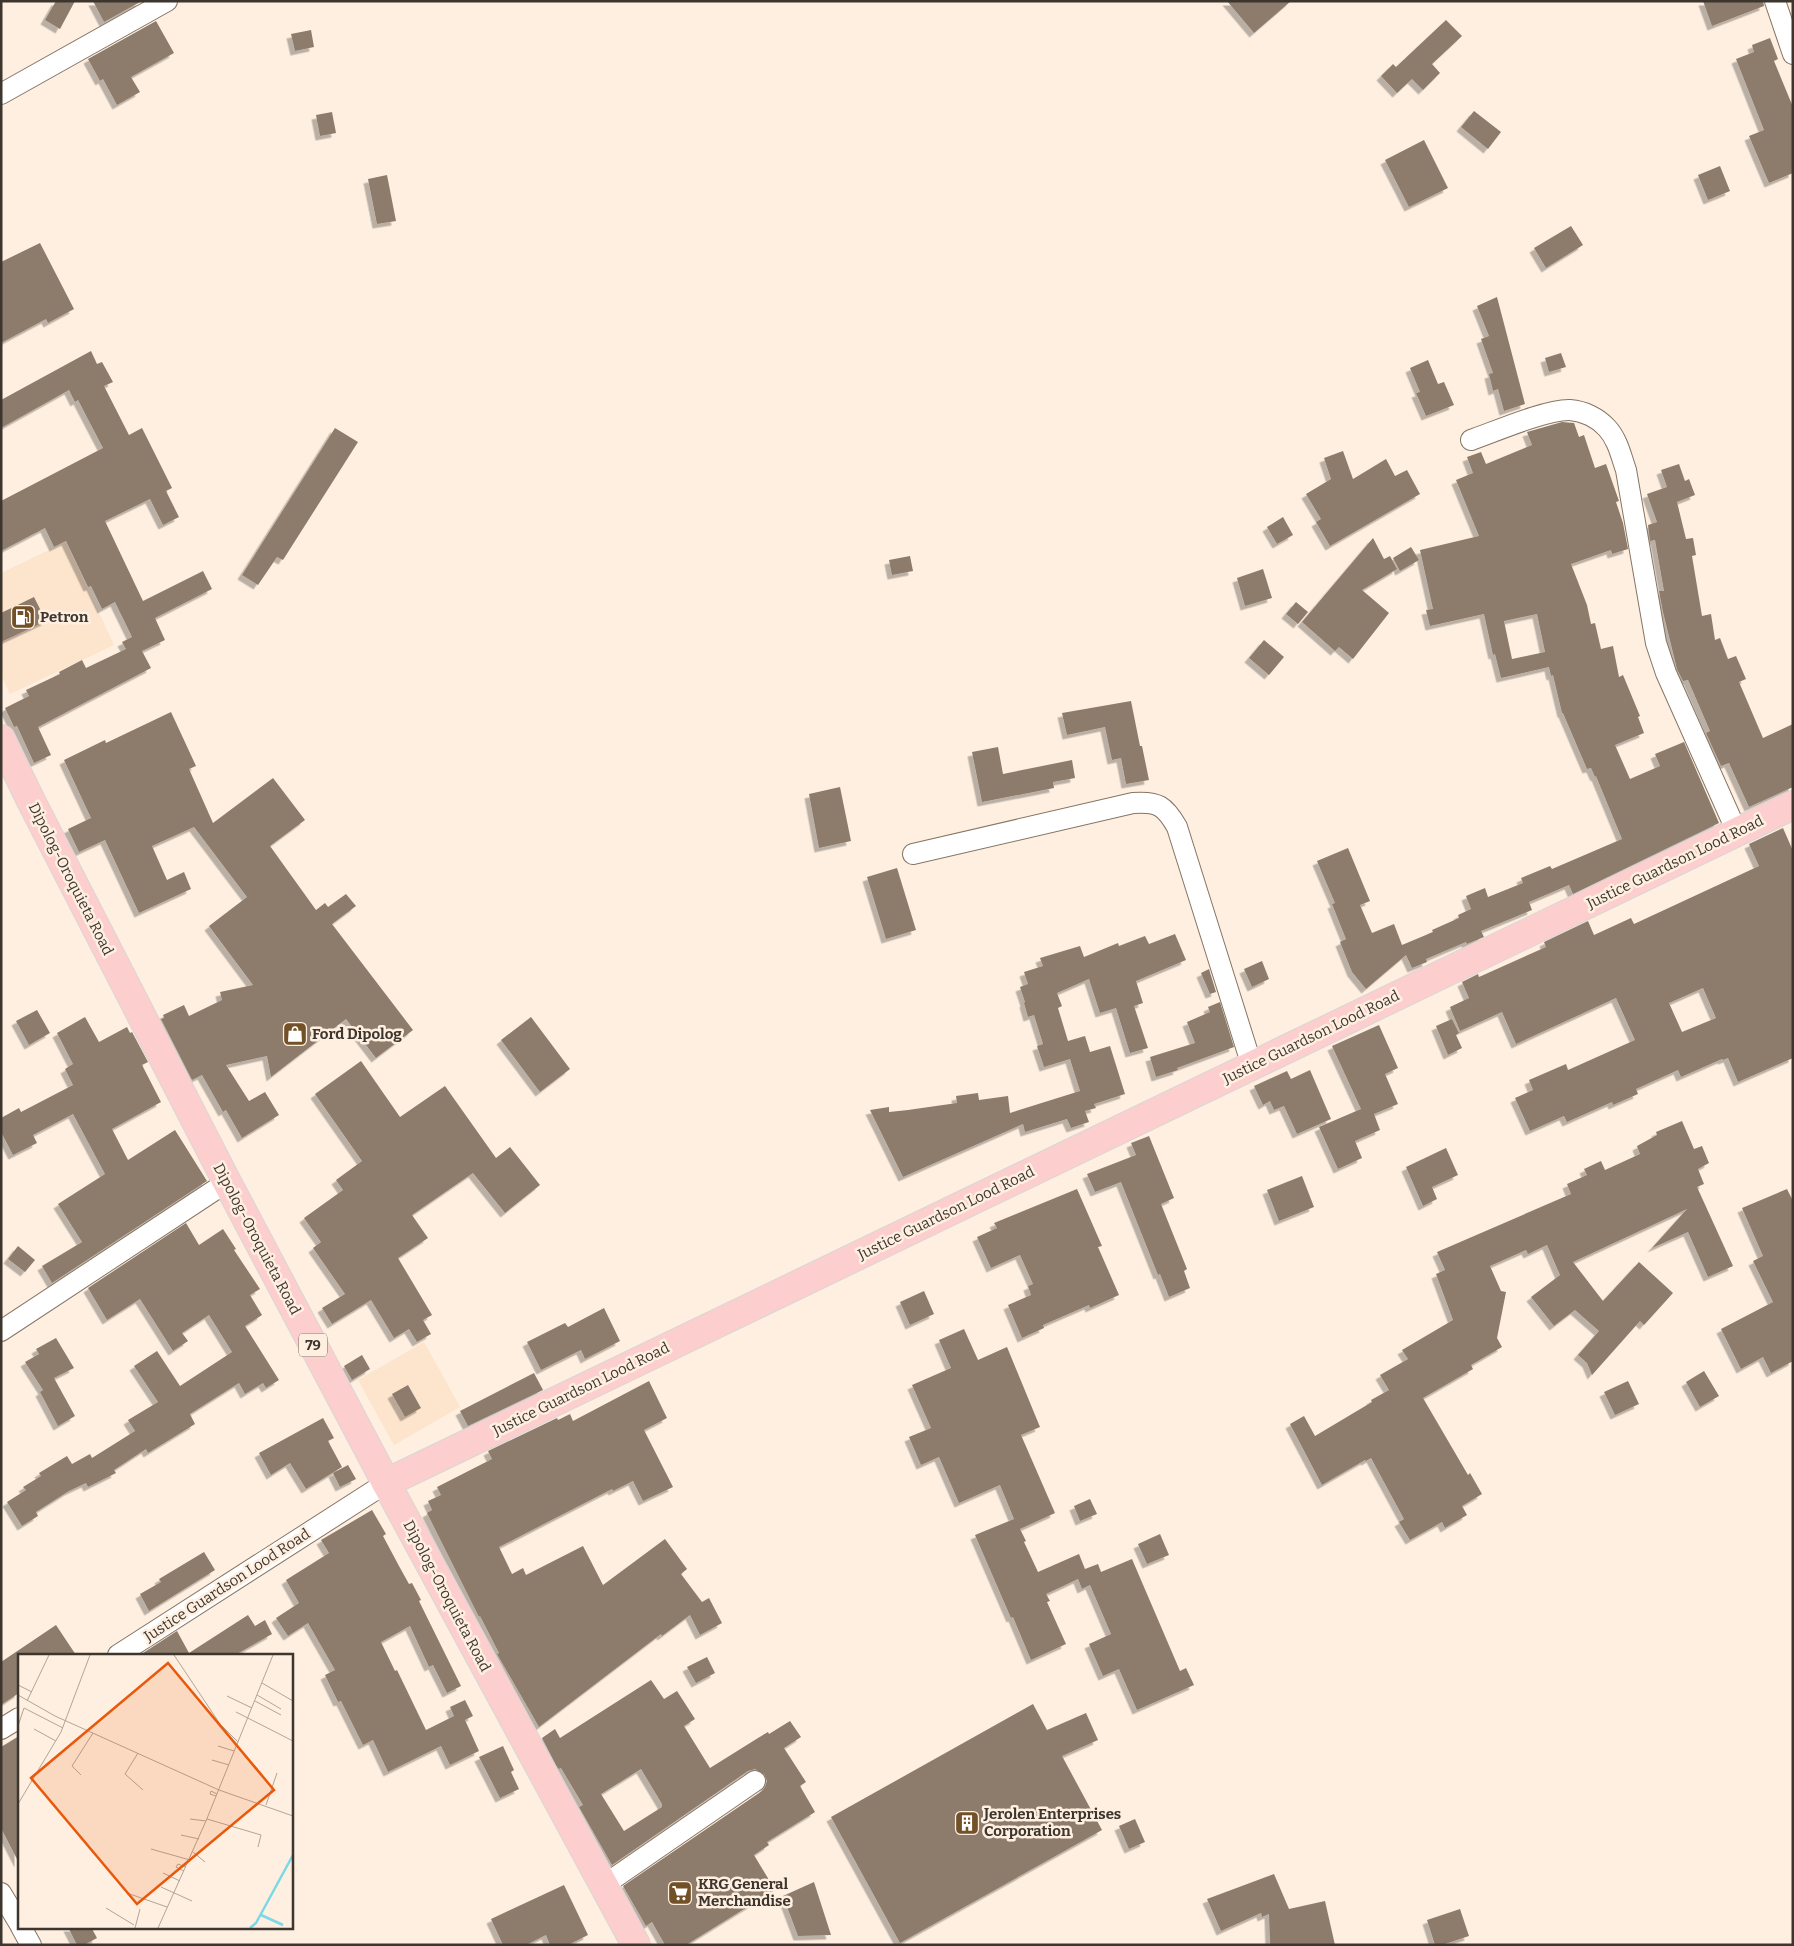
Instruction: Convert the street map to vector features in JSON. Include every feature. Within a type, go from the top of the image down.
[{"type":"main road","name":"Dipolog-Oroquieta Road","points":[[1,739],[227,1182],[386,1482],[636,1945]]},
{"type":"main road","name":"Justice Guardson Lood Road","points":[[386,1482],[1793,805]]},
{"type":"street","points":[[1,94],[167,1]]},
{"type":"street","points":[[1775,1],[1793,54]]},
{"type":"street","points":[[1471,440],[1541,416],[1568,410],[1583,412],[1608,429],[1617,443],[1626,470],[1656,643],[1666,673],[1737,832]]},
{"type":"street","points":[[913,854],[1133,802],[1158,805],[1168,811],[1178,827],[1252,1066]]},
{"type":"street","points":[[1,1331],[227,1182]]},
{"type":"street","name":"Justice Guardson Lood Road","points":[[120,1654],[386,1482]]},
{"type":"street","points":[[1,1729],[18,1719]]},
{"type":"street","points":[[604,1884],[755,1781]]},
{"type":"street","points":[[1,1893],[18,1921]]},
{"type":"street","points":[[22,1928],[31,1945]]},
{"type":"shaded area","points":[[66,542],[114,645],[10,694],[1,675],[1,573]]},
{"type":"shaded area","points":[[424,1342],[460,1407],[394,1445],[358,1380]]},
{"type":"building","points":[[56,1],[75,1],[60,29],[45,20]]},
{"type":"building","points":[[93,1],[142,1],[104,22]]},
{"type":"building","points":[[1227,1],[1291,1],[1254,33]]},
{"type":"building","points":[[1703,1],[1763,1],[1764,6],[1712,26]]},
{"type":"building","points":[[1446,20],[1462,36],[1432,64],[1440,73],[1423,90],[1412,79],[1397,93],[1381,76],[1393,64],[1396,67]]},
{"type":"building","points":[[156,21],[174,53],[131,77],[140,92],[117,105],[103,79],[100,81],[88,59]]},
{"type":"building","points":[[311,30],[314,47],[295,51],[291,34]]},
{"type":"building","points":[[1770,38],[1778,59],[1774,61],[1793,107],[1793,173],[1769,183],[1749,136],[1764,130],[1736,59],[1754,52],[1752,45]]},
{"type":"building","points":[[1474,111],[1501,132],[1488,149],[1461,127]]},
{"type":"building","points":[[332,112],[336,133],[320,136],[316,115]]},
{"type":"building","points":[[1424,140],[1448,188],[1409,207],[1385,160]]},
{"type":"building","points":[[1720,166],[1730,191],[1708,200],[1698,175]]},
{"type":"building","points":[[387,175],[396,221],[377,224],[368,179]]},
{"type":"building","points":[[1571,226],[1583,245],[1546,268],[1534,248]]},
{"type":"building","points":[[40,243],[74,309],[48,323],[46,319],[1,343],[1,262]]},
{"type":"building","points":[[1497,297],[1525,404],[1504,411],[1498,389],[1493,391],[1489,374],[1493,373],[1481,339],[1489,336],[1477,306]]},
{"type":"building","points":[[91,351],[97,364],[102,362],[113,382],[104,386],[129,435],[142,428],[172,488],[166,491],[179,517],[163,525],[150,499],[105,521],[143,601],[203,571],[212,589],[155,618],[165,640],[142,651],[151,668],[38,727],[51,755],[34,763],[17,726],[14,727],[5,708],[29,696],[26,690],[60,674],[59,672],[82,660],[86,668],[126,649],[122,642],[132,637],[115,602],[102,609],[91,586],[88,587],[66,541],[54,547],[45,528],[1,551],[1,501],[103,448],[78,400],[75,402],[69,390],[1,428],[1,400]]},
{"type":"building","points":[[1561,353],[1566,367],[1549,372],[1545,358]]},
{"type":"building","points":[[1428,360],[1438,384],[1444,382],[1454,405],[1426,416],[1416,393],[1420,392],[1410,368]]},
{"type":"building","points":[[1562,422],[1574,423],[1579,437],[1584,435],[1595,468],[1606,464],[1619,501],[1616,502],[1623,523],[1628,549],[1612,554],[1611,550],[1571,564],[1587,605],[1591,624],[1595,623],[1601,649],[1613,646],[1619,677],[1623,675],[1640,716],[1638,717],[1644,733],[1615,745],[1630,779],[1660,766],[1655,754],[1684,742],[1719,823],[1573,894],[1569,885],[1529,902],[1532,910],[1481,931],[1484,937],[1467,944],[1466,942],[1426,959],[1427,962],[1412,968],[1406,955],[1366,989],[1352,972],[1340,942],[1346,939],[1332,904],[1335,903],[1317,861],[1348,848],[1370,901],[1360,905],[1372,933],[1394,924],[1402,945],[1433,932],[1432,930],[1459,918],[1458,915],[1471,909],[1466,896],[1485,888],[1488,897],[1523,883],[1521,878],[1550,866],[1552,869],[1622,839],[1596,776],[1591,768],[1587,769],[1562,713],[1553,675],[1551,676],[1549,667],[1501,678],[1495,654],[1493,655],[1484,614],[1430,626],[1426,610],[1433,609],[1420,550],[1479,536],[1456,480],[1473,473],[1467,457],[1481,452],[1486,464],[1532,445],[1527,432]],"holes":[[[1537,614],[1545,652],[1512,659],[1504,621]]]},
{"type":"building","points":[[335,428],[358,442],[283,560],[277,557],[258,585],[242,575]]},
{"type":"building","points":[[1343,451],[1353,479],[1386,459],[1395,476],[1407,470],[1420,494],[1330,546],[1316,522],[1321,519],[1306,494],[1331,479],[1324,458]]},
{"type":"building","points":[[1679,464],[1685,481],[1689,479],[1695,495],[1677,502],[1686,539],[1693,538],[1696,555],[1692,556],[1702,616],[1711,614],[1715,640],[1720,638],[1728,659],[1736,656],[1746,679],[1739,682],[1763,738],[1793,724],[1793,787],[1749,807],[1729,763],[1721,766],[1706,733],[1710,731],[1688,680],[1683,681],[1677,669],[1663,612],[1659,591],[1664,591],[1655,540],[1650,541],[1648,525],[1657,522],[1647,494],[1667,487],[1661,470]]},
{"type":"building","points":[[1283,517],[1293,535],[1277,544],[1267,527]]},
{"type":"building","points":[[1373,538],[1384,559],[1390,556],[1397,569],[1362,590],[1389,613],[1353,659],[1339,647],[1335,651],[1302,622]]},
{"type":"building","points":[[1411,547],[1419,560],[1400,571],[1393,558]]},
{"type":"building","points":[[910,556],[913,571],[892,575],[889,560]]},
{"type":"building","points":[[1263,569],[1272,598],[1245,606],[1237,578]]},
{"type":"building","name":"Petron","points":[[34,597],[46,621],[1,642],[1,613]]},
{"type":"building","points":[[1296,602],[1308,612],[1298,624],[1286,614]]},
{"type":"building","points":[[1264,640],[1284,657],[1269,675],[1249,658]]},
{"type":"building","points":[[1131,701],[1149,780],[1126,784],[1121,758],[1112,760],[1105,727],[1067,735],[1062,713]]},
{"type":"building","points":[[171,712],[196,766],[189,769],[213,823],[273,778],[305,820],[270,846],[316,910],[325,903],[328,907],[346,894],[356,906],[332,924],[413,1030],[376,1058],[346,1019],[271,1077],[267,1056],[226,1065],[249,1101],[265,1092],[279,1115],[242,1138],[226,1110],[223,1112],[202,1075],[192,1080],[161,1019],[164,1018],[163,1015],[184,1005],[189,1016],[222,1000],[220,992],[253,985],[209,926],[247,897],[194,827],[152,846],[167,880],[184,872],[191,889],[139,913],[105,840],[79,852],[68,829],[91,818],[64,760],[105,740],[106,743]]},
{"type":"building","points":[[998,747],[1003,774],[1072,760],[1075,778],[1053,782],[1054,788],[982,802],[972,752]]},
{"type":"building","points":[[840,787],[851,841],[819,848],[809,794]]},
{"type":"building","points":[[1783,828],[1793,851],[1793,1058],[1738,1082],[1728,1058],[1681,1077],[1678,1070],[1636,1089],[1638,1094],[1613,1105],[1612,1102],[1567,1122],[1564,1116],[1530,1131],[1515,1098],[1533,1090],[1529,1080],[1566,1064],[1568,1070],[1635,1040],[1616,998],[1516,1044],[1502,1012],[1460,1031],[1450,1007],[1469,998],[1462,982],[1478,974],[1479,977],[1546,947],[1544,942],[1588,921],[1594,935],[1631,918],[1634,924],[1759,866],[1749,844]],"holes":[[[1703,988],[1716,1018],[1682,1032],[1669,1003]]]},
{"type":"building","points":[[897,868],[916,930],[886,939],[867,877]]},
{"type":"building","points":[[1175,934],[1186,960],[1136,981],[1143,1003],[1134,1006],[1148,1048],[1130,1053],[1116,1008],[1100,1013],[1089,979],[1057,993],[1062,1006],[1058,1008],[1068,1041],[1085,1036],[1090,1052],[1110,1046],[1125,1094],[1094,1104],[1096,1108],[1085,1111],[1089,1122],[1071,1128],[1067,1119],[1025,1132],[1023,1124],[903,1177],[870,1110],[889,1107],[889,1112],[957,1103],[956,1096],[978,1093],[979,1100],[1008,1096],[1010,1113],[1080,1091],[1070,1059],[1044,1067],[1037,1046],[1043,1044],[1034,1015],[1028,1017],[1020,987],[1028,984],[1024,972],[1043,966],[1040,958],[1080,946],[1084,957],[1118,943],[1119,946],[1145,936],[1149,944]]},
{"type":"building","points":[[1262,961],[1269,979],[1252,987],[1244,969]]},
{"type":"building","points":[[1209,969],[1216,992],[1210,994],[1201,973]]},
{"type":"building","points":[[1220,1002],[1234,1047],[1156,1077],[1150,1057],[1195,1043],[1187,1022],[1210,1012],[1208,1007]]},
{"type":"building","points":[[37,1010],[50,1033],[29,1045],[16,1021]]},
{"type":"building","points":[[85,1017],[99,1042],[127,1027],[130,1033],[132,1032],[148,1062],[142,1065],[161,1102],[112,1129],[128,1160],[175,1130],[207,1181],[52,1283],[42,1266],[82,1242],[58,1204],[105,1174],[73,1114],[33,1135],[37,1143],[13,1155],[1,1132],[1,1118],[19,1108],[21,1112],[73,1085],[65,1069],[73,1064],[57,1033]]},
{"type":"building","points":[[531,1017],[570,1069],[540,1092],[501,1040]]},
{"type":"building","points":[[1452,1019],[1459,1033],[1456,1035],[1462,1048],[1448,1055],[1436,1026]]},
{"type":"building","points":[[1379,1025],[1398,1068],[1385,1074],[1398,1104],[1374,1114],[1380,1130],[1355,1141],[1362,1158],[1338,1169],[1319,1127],[1361,1109],[1332,1046]]},
{"type":"building","points":[[361,1061],[400,1117],[445,1086],[496,1158],[510,1147],[540,1185],[505,1213],[473,1173],[412,1215],[428,1238],[398,1258],[432,1315],[423,1320],[431,1334],[417,1342],[409,1329],[394,1338],[371,1300],[332,1324],[322,1308],[345,1294],[313,1248],[321,1242],[304,1218],[343,1190],[336,1180],[362,1161],[315,1094]]},
{"type":"building","points":[[1310,1070],[1331,1119],[1297,1134],[1284,1106],[1274,1110],[1270,1101],[1263,1105],[1254,1086],[1287,1071],[1291,1079]]},
{"type":"building","points":[[1682,1121],[1694,1149],[1702,1146],[1709,1163],[1698,1169],[1704,1184],[1697,1187],[1733,1266],[1708,1277],[1688,1232],[1652,1248],[1687,1209],[1573,1262],[1603,1301],[1639,1262],[1673,1293],[1644,1325],[1640,1321],[1592,1375],[1587,1363],[1578,1355],[1599,1331],[1575,1310],[1554,1326],[1531,1297],[1560,1275],[1547,1245],[1528,1254],[1526,1250],[1490,1266],[1501,1291],[1506,1292],[1497,1338],[1502,1347],[1471,1365],[1473,1369],[1423,1398],[1468,1475],[1470,1473],[1482,1494],[1462,1506],[1467,1515],[1445,1528],[1442,1522],[1410,1540],[1399,1522],[1404,1519],[1371,1458],[1322,1485],[1290,1424],[1304,1416],[1315,1436],[1372,1402],[1371,1400],[1389,1390],[1380,1375],[1408,1359],[1402,1350],[1453,1320],[1436,1274],[1445,1270],[1437,1252],[1571,1194],[1567,1184],[1587,1175],[1584,1169],[1601,1161],[1605,1170],[1640,1154],[1637,1146],[1657,1135],[1656,1132]]},
{"type":"building","points":[[1149,1136],[1174,1198],[1161,1204],[1187,1269],[1184,1271],[1190,1288],[1169,1297],[1160,1274],[1158,1275],[1121,1182],[1095,1192],[1087,1174],[1136,1155],[1131,1143]]},
{"type":"building","points":[[1446,1148],[1458,1175],[1432,1187],[1437,1199],[1423,1206],[1406,1167]]},
{"type":"building","points":[[1302,1176],[1314,1207],[1279,1221],[1267,1190]]},
{"type":"building","points":[[1077,1189],[1102,1246],[1098,1247],[1119,1295],[1090,1308],[1089,1305],[1043,1325],[1044,1328],[1022,1338],[1008,1305],[1031,1295],[1028,1286],[1033,1284],[1020,1255],[991,1268],[977,1237],[997,1228],[994,1223]]},
{"type":"building","points":[[1787,1189],[1793,1201],[1793,1361],[1771,1373],[1763,1357],[1741,1369],[1721,1329],[1773,1302],[1753,1261],[1763,1256],[1742,1208]]},
{"type":"building","points":[[186,1223],[199,1245],[223,1229],[236,1249],[234,1250],[260,1289],[250,1295],[262,1315],[245,1326],[279,1380],[266,1388],[263,1383],[245,1394],[239,1383],[190,1414],[195,1424],[148,1453],[146,1449],[114,1470],[116,1473],[88,1487],[86,1483],[69,1491],[36,1512],[38,1516],[22,1526],[7,1502],[26,1490],[23,1487],[41,1476],[39,1473],[67,1456],[72,1464],[90,1454],[92,1458],[135,1431],[128,1420],[158,1402],[134,1366],[157,1351],[180,1386],[232,1352],[209,1315],[182,1333],[188,1341],[173,1351],[140,1299],[107,1320],[88,1288]]},
{"type":"building","points":[[18,1246],[35,1260],[25,1272],[8,1259]]},
{"type":"building","points":[[924,1291],[934,1314],[910,1325],[900,1302]]},
{"type":"building","points":[[604,1308],[620,1341],[585,1359],[581,1350],[541,1370],[527,1342],[565,1323],[568,1327]]},
{"type":"building","points":[[964,1329],[978,1360],[1007,1347],[1040,1427],[1021,1435],[1055,1513],[1020,1529],[1038,1572],[1079,1554],[1085,1569],[1098,1564],[1101,1572],[1132,1559],[1180,1671],[1186,1668],[1194,1685],[1137,1710],[1119,1669],[1103,1676],[1089,1644],[1111,1634],[1090,1585],[1082,1589],[1078,1579],[1046,1594],[1050,1601],[1047,1602],[1066,1644],[1031,1660],[975,1535],[1014,1519],[1000,1485],[959,1503],[939,1457],[921,1465],[909,1437],[931,1428],[912,1385],[951,1368],[939,1340]]},
{"type":"building","points":[[56,1338],[74,1368],[54,1378],[75,1416],[58,1426],[40,1392],[43,1390],[25,1362],[39,1354],[36,1349]]},
{"type":"building","points":[[362,1355],[370,1369],[352,1380],[344,1366]]},
{"type":"building","points":[[1704,1371],[1719,1396],[1700,1407],[1686,1382]]},
{"type":"building","points":[[534,1373],[543,1390],[468,1426],[460,1411]]},
{"type":"building","points":[[649,1381],[667,1418],[644,1430],[673,1487],[643,1501],[633,1481],[613,1491],[612,1489],[499,1547],[512,1574],[523,1568],[526,1575],[583,1546],[603,1585],[665,1539],[687,1569],[681,1574],[702,1602],[709,1598],[722,1623],[700,1635],[690,1615],[662,1636],[661,1634],[539,1727],[497,1654],[499,1653],[427,1513],[432,1510],[428,1501],[441,1495],[437,1487],[492,1459],[488,1451],[557,1418],[558,1420],[570,1414],[573,1421]]},
{"type":"building","points":[[1628,1381],[1639,1404],[1615,1415],[1604,1392]]},
{"type":"building","points":[[408,1385],[421,1408],[405,1417],[392,1394]]},
{"type":"building","points":[[323,1418],[334,1438],[328,1441],[342,1467],[306,1489],[290,1463],[271,1475],[259,1453]]},
{"type":"building","points":[[348,1465],[356,1479],[340,1487],[333,1473]]},
{"type":"building","points":[[1090,1499],[1097,1514],[1080,1521],[1074,1506]]},
{"type":"building","points":[[372,1510],[386,1534],[383,1536],[399,1566],[409,1584],[412,1583],[421,1600],[419,1601],[461,1686],[447,1693],[433,1665],[429,1667],[410,1626],[381,1642],[395,1671],[397,1670],[426,1730],[454,1716],[450,1707],[465,1700],[473,1716],[465,1720],[479,1751],[450,1765],[441,1746],[388,1772],[373,1740],[363,1745],[341,1701],[338,1702],[325,1675],[335,1670],[308,1623],[288,1636],[276,1618],[299,1603],[286,1580],[329,1553],[321,1540]]},
{"type":"building","points":[[1160,1534],[1169,1555],[1147,1564],[1138,1544]]},
{"type":"building","points":[[204,1552],[215,1570],[149,1611],[140,1594],[161,1582],[159,1579]]},
{"type":"building","points":[[248,1615],[255,1626],[265,1620],[272,1634],[237,1654],[142,1654],[177,1631],[189,1653]]},
{"type":"building","points":[[56,1625],[75,1654],[18,1654],[18,1694],[1,1705],[1,1662]]},
{"type":"building","points":[[707,1657],[715,1673],[696,1683],[687,1667]]},
{"type":"building","points":[[651,1680],[664,1699],[677,1691],[695,1719],[684,1726],[710,1768],[768,1732],[769,1734],[790,1721],[801,1737],[784,1748],[806,1782],[800,1786],[815,1812],[767,1842],[769,1845],[754,1855],[775,1890],[686,1945],[665,1945],[652,1922],[646,1926],[623,1886],[762,1791],[767,1781],[764,1774],[755,1769],[748,1771],[612,1865],[579,1807],[583,1805],[561,1768],[557,1767],[542,1738],[555,1729],[560,1738]],"holes":[[[641,1769],[662,1807],[624,1831],[601,1794]]]},
{"type":"building","name":"Jerolen Enterprises Corporation","points":[[1033,1704],[1047,1730],[1086,1713],[1098,1740],[1062,1756],[1102,1830],[900,1943],[831,1817]]},
{"type":"building","points":[[18,1737],[18,1861],[1,1828],[1,1747]]},
{"type":"building","points":[[503,1746],[514,1770],[511,1772],[519,1789],[500,1798],[479,1757]]},
{"type":"building","points":[[1135,1819],[1145,1842],[1129,1849],[1119,1826]]},
{"type":"building","points":[[1274,1874],[1289,1909],[1325,1901],[1335,1945],[1270,1945],[1269,1914],[1262,1917],[1261,1913],[1221,1931],[1207,1899]]},
{"type":"building","points":[[814,1882],[831,1935],[798,1936],[783,1896]]},
{"type":"building","points":[[564,1885],[588,1935],[568,1945],[550,1945],[546,1935],[526,1945],[503,1945],[491,1919]]},
{"type":"building","points":[[1460,1909],[1469,1936],[1442,1945],[1435,1945],[1427,1920]]},
{"type":"building","points":[[68,1928],[92,1928],[97,1938],[84,1945],[77,1945]]},
{"type":"place","name":"Petron","points":[[23,617]]},
{"type":"place","name":"Ford Dipolog","points":[[295,1034]]},
{"type":"place","name":"Jerolen Enterprises Corporation","points":[[967,1823]]},
{"type":"place","name":"KRG General Merchandise","points":[[680,1893]]}]
